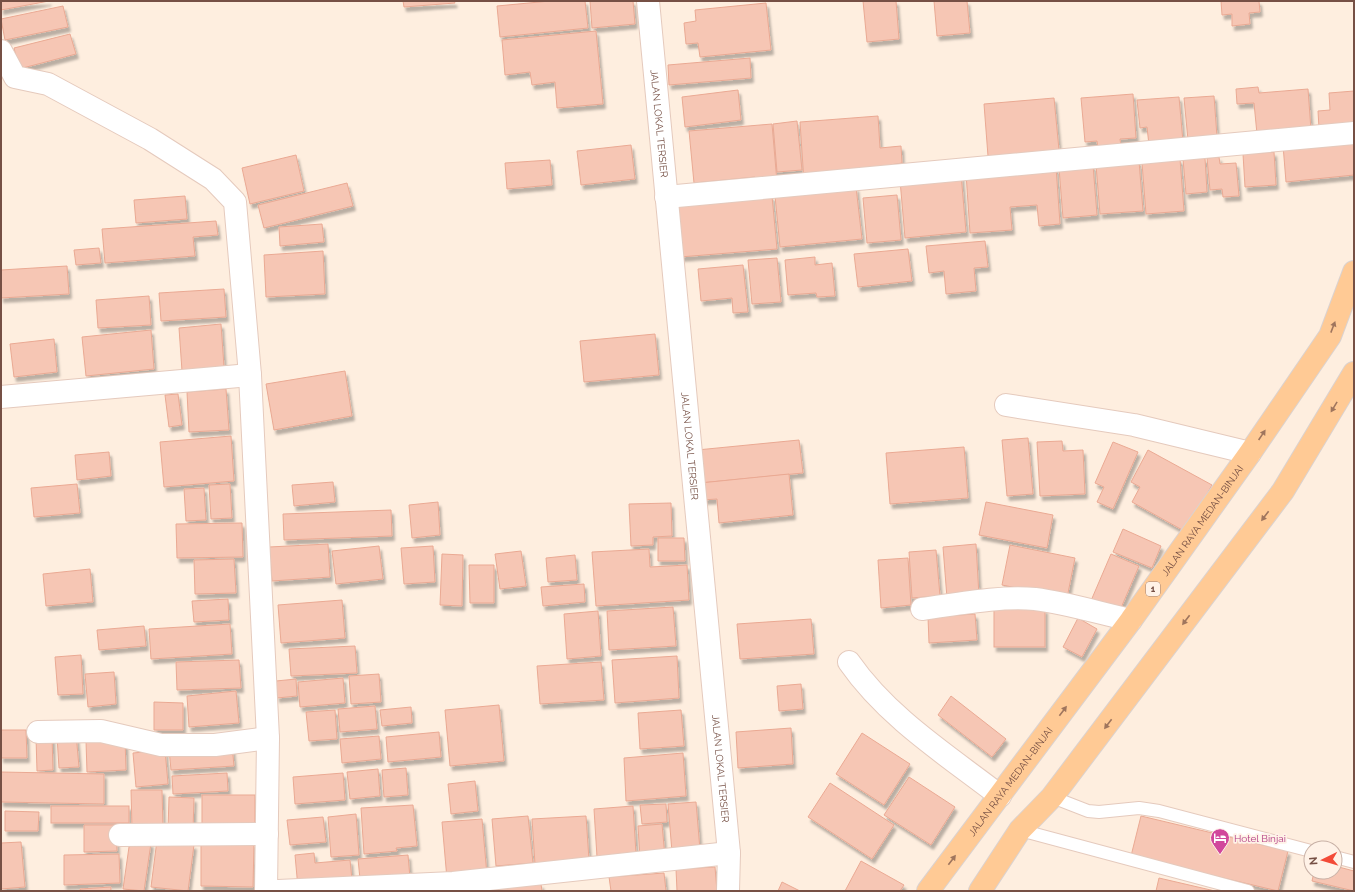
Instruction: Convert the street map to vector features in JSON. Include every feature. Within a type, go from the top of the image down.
[{"type":"main road","name":"JALAN RAYA MEDAN-BINJAI","points":[[928,891],[1131,620],[1250,453],[1330,336],[1354,272]]},
{"type":"main road","points":[[980,891],[1020,830],[1052,797],[1283,492],[1354,373]]},
{"type":"street","name":"JALAN LOKAL TERSIER","points":[[651,1],[666,197],[729,853],[728,891]]},
{"type":"street","points":[[1,51],[15,77],[48,84],[150,139],[213,179],[235,202],[250,375],[268,738],[266,891]]},
{"type":"street","points":[[666,197],[1354,132]]},
{"type":"street","points":[[1,398],[250,375]]},
{"type":"street","points":[[1006,405],[1134,425],[1250,453]]},
{"type":"street","points":[[922,609],[997,599],[1034,599],[1070,605],[1131,620]]},
{"type":"street","points":[[849,662],[859,677],[889,710],[1000,796]]},
{"type":"street","points":[[38,732],[100,731],[161,746],[215,745],[268,738]]},
{"type":"street","points":[[120,835],[267,834]]},
{"type":"street","points":[[278,891],[453,883],[729,853]]},
{"type":"lane","points":[[1052,797],[1088,810],[1099,812],[1139,808],[1159,812],[1303,849]]},
{"type":"lane","points":[[1020,830],[1248,891]]},
{"type":"lane","points":[[1343,860],[1354,862]]},
{"type":"building","points":[[1,1],[49,1],[1,10]]},
{"type":"building","points":[[403,1],[454,1],[455,3],[404,7]]},
{"type":"building","points":[[550,1],[585,1],[588,28],[500,37],[497,6]]},
{"type":"building","points":[[590,1],[633,1],[635,24],[592,28]]},
{"type":"building","points":[[863,1],[896,1],[899,39],[867,42]]},
{"type":"building","points":[[934,1],[967,1],[970,33],[937,36]]},
{"type":"building","points":[[1221,1],[1259,1],[1260,12],[1249,13],[1250,24],[1232,26],[1232,14],[1222,15]]},
{"type":"building","points":[[766,3],[771,50],[700,57],[698,43],[686,44],[684,23],[696,21],[695,10]]},
{"type":"building","points":[[63,6],[68,27],[5,40],[1,19]]},
{"type":"building","points":[[596,31],[603,104],[557,108],[555,82],[532,85],[530,72],[505,75],[502,40]]},
{"type":"building","points":[[70,34],[76,54],[19,69],[14,48]]},
{"type":"building","points":[[750,58],[751,78],[669,85],[668,65]]},
{"type":"building","points":[[1258,87],[1259,93],[1308,89],[1311,130],[1257,134],[1254,103],[1237,104],[1236,89]]},
{"type":"building","points":[[738,90],[741,120],[685,127],[682,97]]},
{"type":"building","points":[[1354,91],[1354,125],[1319,128],[1318,111],[1330,110],[1329,93]]},
{"type":"building","points":[[1133,94],[1136,138],[1120,139],[1121,146],[1098,148],[1097,141],[1085,142],[1081,98]]},
{"type":"building","points":[[1214,96],[1217,137],[1188,140],[1184,98]]},
{"type":"building","points":[[1179,97],[1183,142],[1149,145],[1147,127],[1140,128],[1137,100]]},
{"type":"building","points":[[1054,98],[1059,150],[988,156],[984,104]]},
{"type":"building","points":[[878,116],[880,148],[901,146],[902,163],[890,165],[890,168],[804,182],[800,122]]},
{"type":"building","points":[[797,121],[802,170],[777,172],[773,124]]},
{"type":"building","points":[[772,124],[777,182],[755,184],[755,177],[694,183],[689,131]]},
{"type":"building","points":[[1354,138],[1354,175],[1286,182],[1283,145]]},
{"type":"building","points":[[631,145],[635,179],[581,185],[577,151]]},
{"type":"building","points":[[1274,152],[1276,185],[1245,187],[1243,154]]},
{"type":"building","points":[[296,155],[304,191],[250,204],[242,168]]},
{"type":"building","points":[[1219,157],[1220,164],[1236,163],[1239,196],[1223,197],[1222,189],[1210,190],[1207,158]]},
{"type":"building","points":[[1205,158],[1207,192],[1186,194],[1183,159]]},
{"type":"building","points":[[1180,159],[1184,211],[1146,214],[1142,163]]},
{"type":"building","points":[[550,160],[552,185],[507,189],[505,163]]},
{"type":"building","points":[[1139,161],[1143,211],[1100,214],[1096,165]]},
{"type":"building","points":[[1093,165],[1097,215],[1063,218],[1059,168]]},
{"type":"building","points":[[1056,167],[1060,224],[1039,226],[1037,205],[1010,207],[1012,230],[970,233],[966,173]]},
{"type":"building","points":[[961,174],[966,232],[905,238],[900,180]]},
{"type":"building","points":[[347,183],[353,206],[264,228],[258,205]]},
{"type":"building","points":[[856,187],[862,239],[780,247],[775,196]]},
{"type":"building","points":[[897,195],[901,240],[867,243],[863,198]]},
{"type":"building","points":[[185,196],[187,219],[136,223],[134,200]]},
{"type":"building","points":[[772,196],[777,249],[680,257],[676,205]]},
{"type":"building","points":[[216,221],[218,235],[193,237],[195,256],[105,263],[102,229]]},
{"type":"building","points":[[322,224],[324,242],[280,246],[279,227]]},
{"type":"building","points":[[985,241],[988,267],[974,268],[976,291],[946,294],[944,271],[929,273],[926,246]]},
{"type":"building","points":[[99,248],[101,263],[76,265],[74,250]]},
{"type":"building","points":[[908,249],[912,281],[858,287],[854,254]]},
{"type":"building","points":[[323,251],[325,294],[266,297],[264,255]]},
{"type":"building","points":[[815,257],[815,265],[832,263],[835,296],[817,297],[816,293],[788,295],[785,260]]},
{"type":"building","points":[[777,258],[781,302],[752,304],[748,260]]},
{"type":"building","points":[[743,265],[748,312],[733,313],[732,298],[701,301],[698,269]]},
{"type":"building","points":[[67,266],[69,294],[1,298],[1,270]]},
{"type":"building","points":[[224,289],[226,317],[161,321],[159,293]]},
{"type":"building","points":[[149,296],[151,325],[98,328],[96,300]]},
{"type":"building","points":[[221,324],[224,367],[182,371],[179,328]]},
{"type":"building","points":[[151,330],[154,369],[86,376],[82,337]]},
{"type":"building","points":[[655,334],[659,375],[584,382],[580,341]]},
{"type":"building","points":[[54,339],[57,372],[14,377],[10,344]]},
{"type":"building","points":[[345,371],[352,416],[274,430],[266,384]]},
{"type":"building","points":[[226,389],[229,430],[189,432],[187,392]]},
{"type":"building","points":[[178,394],[182,425],[169,427],[165,395]]},
{"type":"building","points":[[231,436],[234,481],[164,487],[160,442]]},
{"type":"building","points":[[1028,438],[1033,494],[1007,496],[1002,440]]},
{"type":"building","points":[[799,440],[803,473],[700,483],[697,450]]},
{"type":"building","points":[[1062,441],[1063,451],[1083,450],[1085,494],[1040,496],[1037,442]]},
{"type":"building","points":[[1113,442],[1138,452],[1113,509],[1097,502],[1104,487],[1095,483]]},
{"type":"building","points":[[964,447],[968,498],[890,504],[886,453]]},
{"type":"building","points":[[1148,450],[1212,485],[1186,532],[1132,502],[1140,487],[1131,482]]},
{"type":"building","points":[[109,452],[111,476],[77,480],[75,455]]},
{"type":"building","points":[[789,474],[793,515],[719,523],[717,499],[702,500],[700,483]]},
{"type":"building","points":[[333,482],[335,502],[294,506],[292,485]]},
{"type":"building","points":[[77,484],[80,513],[34,517],[31,488]]},
{"type":"building","points":[[230,484],[232,518],[211,519],[209,485]]},
{"type":"building","points":[[204,488],[206,520],[186,521],[184,489]]},
{"type":"building","points":[[438,502],[440,535],[412,538],[409,505]]},
{"type":"building","points":[[986,502],[1053,515],[1047,548],[979,535]]},
{"type":"building","points":[[671,503],[672,536],[653,537],[653,545],[631,546],[629,504]]},
{"type":"building","points":[[391,510],[392,536],[284,540],[283,514]]},
{"type":"building","points":[[242,523],[243,557],[177,558],[176,524]]},
{"type":"building","points":[[1123,529],[1161,546],[1152,568],[1113,552]]},
{"type":"building","points":[[658,538],[684,538],[685,561],[658,561]]},
{"type":"building","points":[[328,544],[330,577],[272,581],[269,547]]},
{"type":"building","points":[[976,544],[979,596],[947,598],[943,547]]},
{"type":"building","points":[[1010,545],[1075,558],[1067,598],[1002,585]]},
{"type":"building","points":[[379,546],[383,579],[336,584],[332,551]]},
{"type":"building","points":[[433,546],[435,582],[404,584],[401,548]]},
{"type":"building","points":[[649,549],[650,567],[687,565],[689,600],[596,606],[592,552]]},
{"type":"building","points":[[936,550],[940,596],[912,598],[909,552]]},
{"type":"building","points":[[521,551],[526,586],[500,589],[495,554]]},
{"type":"building","points":[[442,554],[463,555],[462,606],[440,605]]},
{"type":"building","points":[[1111,554],[1139,566],[1118,615],[1090,603]]},
{"type":"building","points":[[575,555],[577,580],[548,582],[546,558]]},
{"type":"building","points":[[908,558],[911,605],[881,608],[878,560]]},
{"type":"building","points":[[234,559],[236,593],[195,594],[194,560]]},
{"type":"building","points":[[469,565],[494,565],[494,603],[470,603]]},
{"type":"building","points":[[90,569],[93,602],[46,606],[43,574]]},
{"type":"building","points":[[584,584],[585,602],[543,606],[541,587]]},
{"type":"building","points":[[228,599],[229,620],[194,622],[192,601]]},
{"type":"building","points":[[342,600],[345,638],[281,643],[278,605]]},
{"type":"building","points":[[673,607],[676,646],[609,650],[607,611]]},
{"type":"building","points":[[994,609],[1045,609],[1045,647],[994,647]]},
{"type":"building","points":[[598,611],[601,656],[567,659],[564,614]]},
{"type":"building","points":[[975,614],[977,640],[929,643],[928,617]]},
{"type":"building","points":[[1078,618],[1097,629],[1082,657],[1063,647]]},
{"type":"building","points":[[811,619],[814,654],[740,659],[737,624]]},
{"type":"building","points":[[230,624],[232,654],[151,659],[149,629]]},
{"type":"building","points":[[144,626],[146,646],[99,650],[97,630]]},
{"type":"building","points":[[355,646],[357,673],[291,676],[289,649]]},
{"type":"building","points":[[81,655],[83,694],[58,695],[55,657]]},
{"type":"building","points":[[677,656],[679,698],[615,703],[612,660]]},
{"type":"building","points":[[239,660],[241,688],[177,690],[176,662]]},
{"type":"building","points":[[601,662],[604,700],[540,704],[537,666]]},
{"type":"building","points":[[114,672],[116,704],[88,707],[85,674]]},
{"type":"building","points":[[379,674],[381,702],[351,704],[349,676]]},
{"type":"building","points":[[343,678],[345,703],[300,707],[298,682]]},
{"type":"building","points":[[296,679],[297,696],[277,698],[276,681]]},
{"type":"building","points":[[801,684],[803,709],[779,711],[777,686]]},
{"type":"building","points":[[236,691],[239,723],[189,727],[187,696]]},
{"type":"building","points":[[951,696],[1006,739],[992,757],[938,715]]},
{"type":"building","points":[[154,702],[183,703],[183,730],[154,730]]},
{"type":"building","points":[[499,705],[504,761],[450,766],[445,710]]},
{"type":"building","points":[[375,706],[377,729],[340,732],[338,709]]},
{"type":"building","points":[[411,707],[412,723],[382,726],[380,710]]},
{"type":"building","points":[[335,710],[337,739],[309,741],[306,712]]},
{"type":"building","points":[[681,710],[684,746],[640,749],[638,713]]},
{"type":"building","points":[[791,728],[793,764],[738,768],[736,732]]},
{"type":"building","points":[[1,730],[26,730],[27,758],[1,758]]},
{"type":"building","points":[[439,732],[441,757],[388,762],[386,737]]},
{"type":"building","points":[[862,733],[910,764],[884,805],[836,774]]},
{"type":"building","points":[[76,734],[79,767],[59,768],[57,736]]},
{"type":"building","points":[[52,736],[53,770],[37,771],[36,737]]},
{"type":"building","points":[[379,736],[381,759],[342,763],[340,739]]},
{"type":"building","points":[[125,739],[126,770],[87,772],[86,741]]},
{"type":"building","points":[[232,745],[234,766],[171,770],[169,749]]},
{"type":"building","points":[[165,750],[168,784],[136,787],[133,753]]},
{"type":"building","points":[[683,753],[686,796],[626,801],[624,758]]},
{"type":"building","points":[[406,768],[408,795],[384,797],[382,770]]},
{"type":"building","points":[[378,769],[380,796],[350,799],[347,772]]},
{"type":"building","points":[[1,772],[104,774],[104,804],[1,802]]},
{"type":"building","points":[[227,773],[228,791],[173,794],[172,776]]},
{"type":"building","points":[[343,773],[345,800],[295,804],[293,777]]},
{"type":"building","points":[[909,777],[955,807],[931,845],[884,815]]},
{"type":"building","points":[[475,781],[478,811],[451,814],[448,784]]},
{"type":"building","points":[[830,783],[894,825],[872,859],[808,817]]},
{"type":"building","points":[[131,790],[162,790],[163,828],[132,828]]},
{"type":"building","points":[[202,795],[255,795],[255,827],[202,827]]},
{"type":"building","points":[[169,797],[194,798],[193,830],[168,830]]},
{"type":"building","points":[[696,802],[700,850],[672,852],[668,804]]},
{"type":"building","points":[[666,804],[667,822],[642,824],[640,805]]},
{"type":"building","points":[[413,805],[417,846],[396,848],[397,851],[364,854],[361,808]]},
{"type":"building","points":[[51,806],[129,806],[129,823],[51,823]]},
{"type":"building","points":[[633,806],[636,854],[597,857],[594,809]]},
{"type":"building","points":[[5,811],[39,812],[38,831],[5,831]]},
{"type":"building","points":[[356,814],[359,855],[331,857],[328,817]]},
{"type":"building","points":[[528,816],[533,863],[496,866],[492,819]]},
{"type":"building","points":[[586,816],[589,860],[535,864],[532,819]]},
{"type":"building","points":[[1141,816],[1288,851],[1278,891],[1131,856]]},
{"type":"building","points":[[323,817],[326,842],[290,845],[287,820]]},
{"type":"building","points":[[482,819],[487,875],[447,879],[442,822]]},
{"type":"building","points":[[662,824],[665,857],[640,859],[638,826]]},
{"type":"building","points":[[84,825],[116,825],[117,851],[84,852]]},
{"type":"building","points":[[130,840],[151,843],[144,891],[123,889]]},
{"type":"building","points":[[157,840],[194,845],[188,891],[151,887]]},
{"type":"building","points":[[21,842],[25,887],[1,889],[1,843]]},
{"type":"building","points":[[201,842],[254,843],[253,887],[201,886]]},
{"type":"building","points":[[314,853],[315,863],[350,860],[352,880],[298,888],[295,855]]},
{"type":"building","points":[[119,854],[120,883],[64,885],[64,855]]},
{"type":"building","points":[[408,855],[410,878],[360,879],[358,859]]},
{"type":"building","points":[[861,861],[904,885],[900,891],[845,891]]},
{"type":"building","points":[[715,867],[717,891],[677,891],[676,869]]},
{"type":"building","points":[[1343,868],[1354,871],[1354,891],[1312,881],[1343,880]]},
{"type":"building","points":[[664,873],[666,891],[611,891],[609,877]]},
{"type":"building","points":[[1159,878],[1215,891],[1156,891]]},
{"type":"building","points":[[782,882],[800,891],[778,891]]},
{"type":"building","points":[[541,884],[542,891],[493,891],[492,888]]},
{"type":"building","points":[[111,887],[111,891],[80,891],[80,889]]},
{"type":"place","name":"Hotel Binjai","points":[[1220,855]]}]
